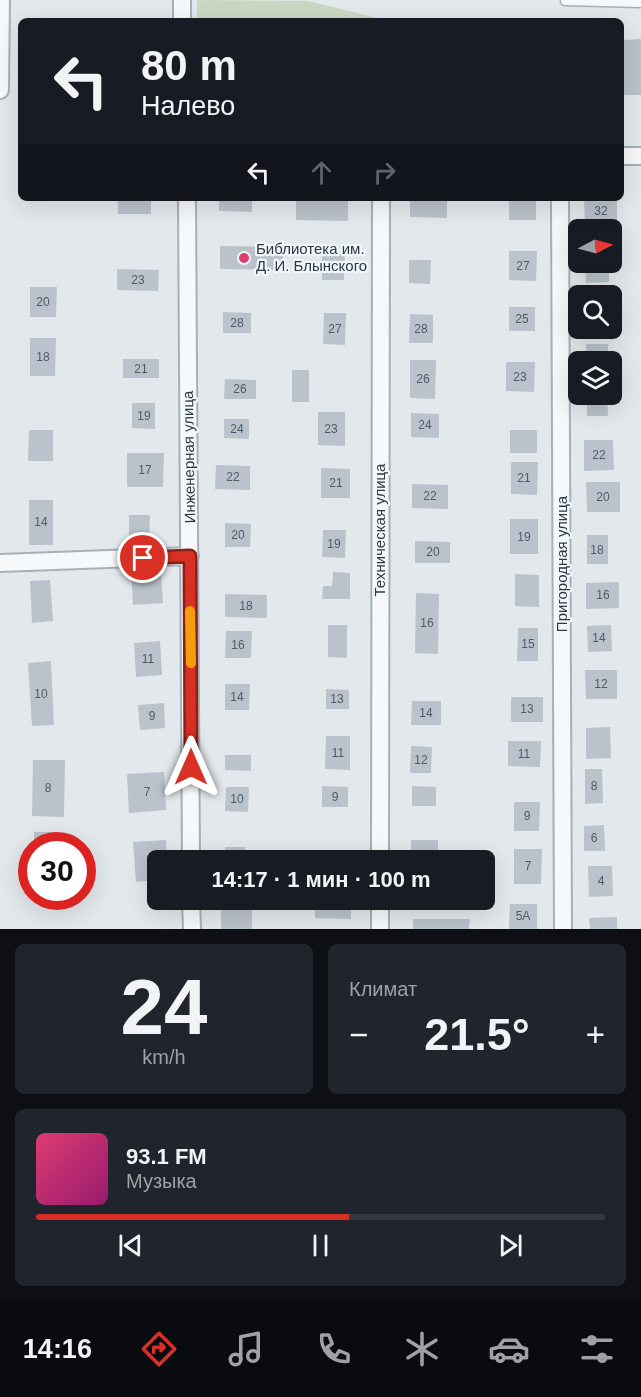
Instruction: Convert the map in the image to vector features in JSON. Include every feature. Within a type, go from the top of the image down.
[{"type":"street","points":[[0,90],[2,0]]},
{"type":"street","points":[[182,0],[182,18]]},
{"type":"street","points":[[624,156],[641,156]]},
{"type":"street","name":"Инженерная улица","points":[[187,201],[191,850]]},
{"type":"street","name":"Техническая улица","points":[[380,850],[381,201]]},
{"type":"street","name":"Пригородная улица","points":[[560,201],[564,929]]},
{"type":"street","points":[[0,563],[190,556]]},
{"type":"street","points":[[192,910],[192,929]]},
{"type":"street","points":[[380,910],[380,929]]},
{"type":"lane","points":[[565,1],[641,3]]},
{"type":"green space","points":[[197,0],[308,1],[378,18],[197,18]]},
{"type":"building","points":[[641,39],[641,95],[624,95],[624,40]]},
{"type":"building","points":[[118,201],[151,201],[151,214],[118,214]]},
{"type":"building","points":[[219,201],[252,201],[252,212],[219,211]]},
{"type":"building","points":[[296,201],[348,201],[348,221],[296,220]]},
{"type":"building","points":[[410,201],[447,201],[447,218],[410,217]]},
{"type":"building","points":[[509,201],[536,201],[536,220],[509,220]]},
{"type":"building","points":[[584,201],[617,201],[617,219],[585,219]]},
{"type":"building","points":[[220,246],[283,247],[283,270],[220,269]]},
{"type":"building","points":[[509,251],[537,251],[536,281],[509,280]]},
{"type":"building","points":[[322,252],[345,252],[344,280],[322,280]]},
{"type":"building","points":[[409,260],[431,260],[430,284],[409,283]]},
{"type":"building","points":[[117,269],[159,270],[158,291],[117,290]]},
{"type":"building","points":[[586,273],[609,273],[609,282],[586,283]]},
{"type":"building","points":[[30,287],[57,287],[56,317],[30,317]]},
{"type":"building","points":[[509,307],[535,307],[535,331],[509,331]]},
{"type":"building","points":[[223,312],[251,313],[251,333],[223,333]]},
{"type":"building","points":[[324,313],[346,313],[345,345],[323,344]]},
{"type":"building","points":[[410,314],[433,315],[433,343],[409,343]]},
{"type":"building","points":[[30,338],[56,338],[55,376],[30,376]]},
{"type":"building","points":[[586,344],[608,344],[608,351],[586,351]]},
{"type":"building","points":[[123,359],[159,359],[159,378],[123,378]]},
{"type":"building","points":[[410,360],[436,360],[435,399],[410,398]]},
{"type":"building","points":[[506,362],[535,362],[534,392],[506,391]]},
{"type":"building","points":[[292,370],[309,370],[309,402],[292,402]]},
{"type":"building","points":[[225,379],[256,380],[256,399],[224,399]]},
{"type":"building","points":[[132,403],[155,403],[155,429],[132,428]]},
{"type":"building","points":[[587,405],[608,405],[608,416],[587,416]]},
{"type":"building","points":[[318,412],[345,412],[345,446],[318,445]]},
{"type":"building","points":[[411,413],[439,414],[439,438],[411,437]]},
{"type":"building","points":[[224,419],[249,419],[249,439],[224,438]]},
{"type":"building","points":[[29,430],[53,430],[53,461],[28,461]]},
{"type":"building","points":[[510,430],[537,430],[537,453],[510,453]]},
{"type":"building","points":[[584,440],[613,440],[614,470],[584,471]]},
{"type":"building","points":[[127,453],[164,453],[163,487],[127,487]]},
{"type":"building","points":[[511,462],[538,462],[537,495],[511,494]]},
{"type":"building","points":[[216,465],[250,466],[250,490],[215,489]]},
{"type":"building","points":[[321,468],[350,469],[350,498],[321,498]]},
{"type":"building","points":[[586,482],[620,482],[620,512],[587,512]]},
{"type":"building","points":[[412,484],[448,485],[448,509],[412,508]]},
{"type":"building","points":[[29,500],[53,500],[53,545],[29,545]]},
{"type":"building","points":[[129,515],[150,515],[149,541],[129,541]]},
{"type":"building","points":[[510,519],[538,519],[538,554],[510,554]]},
{"type":"building","points":[[225,523],[251,524],[250,547],[225,547]]},
{"type":"building","points":[[323,530],[346,530],[345,558],[322,557]]},
{"type":"building","points":[[587,535],[608,535],[608,564],[587,564]]},
{"type":"building","points":[[415,541],[450,542],[450,563],[415,563]]},
{"type":"building","points":[[161,572],[163,603],[133,605],[131,573]]},
{"type":"building","points":[[333,572],[350,573],[350,599],[322,599],[323,586],[332,586]]},
{"type":"building","points":[[515,574],[539,575],[539,607],[515,606]]},
{"type":"building","points":[[50,580],[53,621],[32,623],[30,581]]},
{"type":"building","points":[[619,582],[619,608],[586,609],[586,583]]},
{"type":"building","points":[[416,593],[439,594],[438,654],[415,653]]},
{"type":"building","points":[[225,594],[267,595],[267,618],[225,617]]},
{"type":"building","points":[[328,625],[347,625],[347,658],[328,657]]},
{"type":"building","points":[[611,625],[612,651],[588,652],[587,626]]},
{"type":"building","points":[[518,628],[538,628],[538,661],[517,661]]},
{"type":"building","points":[[226,631],[252,631],[251,658],[225,658]]},
{"type":"building","points":[[160,641],[162,675],[136,677],[134,643]]},
{"type":"building","points":[[51,661],[54,725],[32,726],[28,663]]},
{"type":"building","points":[[585,670],[617,670],[617,699],[586,699]]},
{"type":"building","points":[[225,684],[250,684],[249,710],[225,710]]},
{"type":"building","points":[[326,689],[349,690],[349,709],[326,709]]},
{"type":"building","points":[[511,697],[543,697],[543,722],[511,722]]},
{"type":"building","points":[[412,701],[441,701],[441,725],[411,725]]},
{"type":"building","points":[[164,703],[165,728],[140,730],[138,705]]},
{"type":"building","points":[[610,727],[611,758],[586,759],[586,728]]},
{"type":"building","points":[[326,736],[350,736],[350,770],[325,769]]},
{"type":"building","points":[[508,741],[541,741],[540,767],[508,766]]},
{"type":"building","points":[[411,746],[432,747],[431,773],[410,773]]},
{"type":"building","points":[[225,755],[251,755],[251,771],[225,770]]},
{"type":"building","points":[[33,760],[65,760],[64,817],[32,816]]},
{"type":"building","points":[[585,769],[602,769],[603,803],[585,804]]},
{"type":"building","points":[[164,772],[166,810],[129,813],[127,774]]},
{"type":"building","points":[[322,786],[348,787],[348,807],[322,807]]},
{"type":"building","points":[[412,786],[436,787],[436,806],[412,806]]},
{"type":"building","points":[[226,787],[249,787],[248,812],[225,811]]},
{"type":"building","points":[[514,802],[540,802],[539,831],[514,831]]},
{"type":"building","points":[[604,825],[605,851],[584,851],[584,826]]},
{"type":"building","points":[[166,840],[166,850],[147,850],[147,881],[136,882],[133,842]]},
{"type":"building","points":[[411,840],[438,840],[438,850],[411,850]]},
{"type":"building","points":[[225,847],[245,847],[245,850],[225,850]]},
{"type":"building","points":[[514,849],[542,849],[541,884],[514,884]]},
{"type":"building","points":[[588,866],[612,866],[613,896],[589,897]]},
{"type":"building","points":[[510,904],[537,904],[537,929],[509,929]]},
{"type":"building","points":[[221,910],[252,910],[252,929],[221,929]]},
{"type":"building","points":[[315,910],[351,910],[351,919],[315,918]]},
{"type":"building","points":[[617,917],[617,929],[590,929],[589,918]]},
{"type":"building","points":[[413,919],[470,919],[469,929],[413,929]]},
{"type":"slow traffic","points":[[190,611],[191,663]]},
{"type":"place","name":"Библиотека им. Д. И. Блынского","points":[[244,258]]},
{"type":"route","points":[[143,558],[190,556],[191,767]]}]
